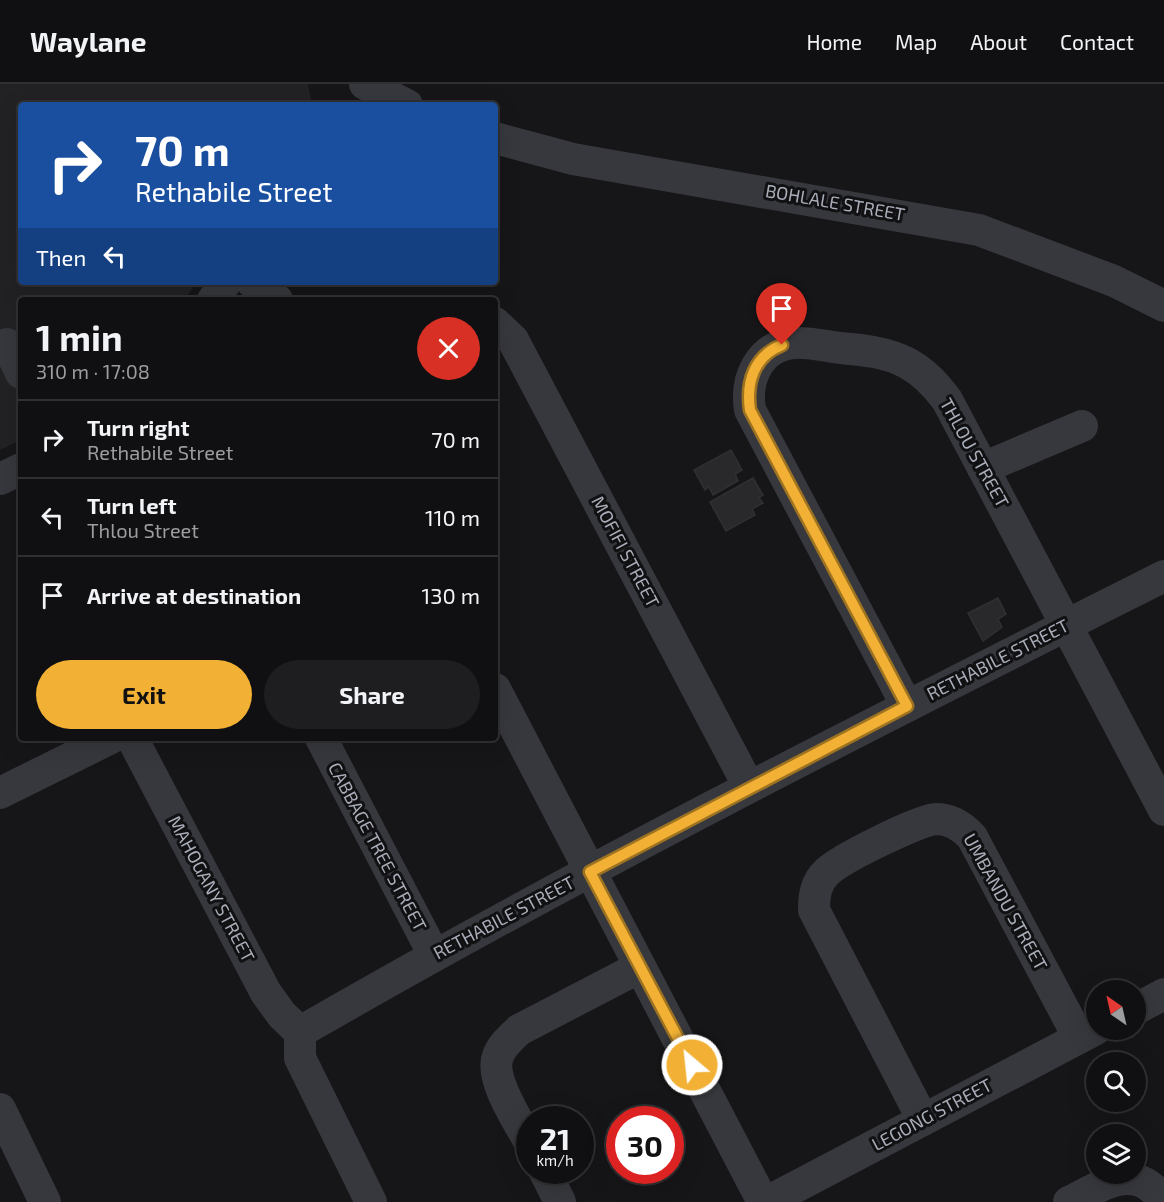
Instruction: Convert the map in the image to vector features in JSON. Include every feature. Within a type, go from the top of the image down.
[{"type":"street","points":[[352,102],[365,84],[401,102]]},
{"type":"street","name":"BOHLALE STREET","points":[[498,139],[573,159],[980,230],[1114,280],[1164,306]]},
{"type":"street","points":[[256,285],[273,297]]},
{"type":"street","name":"MOFIFI STREET","points":[[498,326],[513,340],[749,787]]},
{"type":"street","name":"THLOU STREET","points":[[907,706],[750,410],[749,384],[754,370],[772,349],[793,343],[891,356],[915,368],[934,383],[947,400],[1066,626],[1160,791]]},
{"type":"street","points":[[7,344],[18,367]]},
{"type":"street","points":[[984,468],[1082,426]]},
{"type":"street","points":[[0,479],[18,470]]},
{"type":"street","name":"RETHABILE STREET","points":[[300,1032],[434,955],[749,787],[1164,576]]},
{"type":"street","points":[[498,695],[765,1202]]},
{"type":"street","points":[[0,793],[105,741]]},
{"type":"street","name":"MAHOGANY STREET","points":[[134,741],[266,993],[282,1015],[300,1032]]},
{"type":"street","name":"CABBAGE TREE STREET","points":[[323,741],[434,955]]},
{"type":"street","name":"UMBANDU STREET","points":[[923,1120],[814,910],[814,896],[818,884],[826,872],[842,861],[925,822],[947,820],[966,829],[1086,1030]]},
{"type":"street","points":[[516,1115],[497,1077],[497,1058],[504,1044],[519,1030],[640,967]]},
{"type":"street","points":[[1146,1004],[1164,994]]},
{"type":"street","points":[[300,1032],[300,1058],[371,1202]]},
{"type":"street","name":"LEGONG STREET","points":[[765,1202],[1086,1034]]},
{"type":"street","points":[[0,1109],[45,1202]]},
{"type":"street","points":[[1069,1202],[1113,1180],[1128,1178],[1141,1180],[1153,1188],[1164,1202]]},
{"type":"street","points":[[550,1184],[560,1202]]},
{"type":"shaded area","points":[[0,84],[308,84],[311,102],[18,102],[18,285],[195,285],[186,297],[18,297],[18,441],[0,450]]},
{"type":"building","points":[[731,450],[742,470],[735,474],[738,481],[713,495],[709,487],[705,490],[694,470]]},
{"type":"building","points":[[753,478],[763,495],[759,498],[763,503],[752,509],[755,515],[726,531],[710,502]]},
{"type":"building","points":[[998,598],[1006,614],[998,619],[1002,627],[983,641],[968,613]]},
{"type":"route","points":[[692,1065],[590,872],[907,706],[750,410],[749,384],[754,370],[772,349],[782,345]]}]
